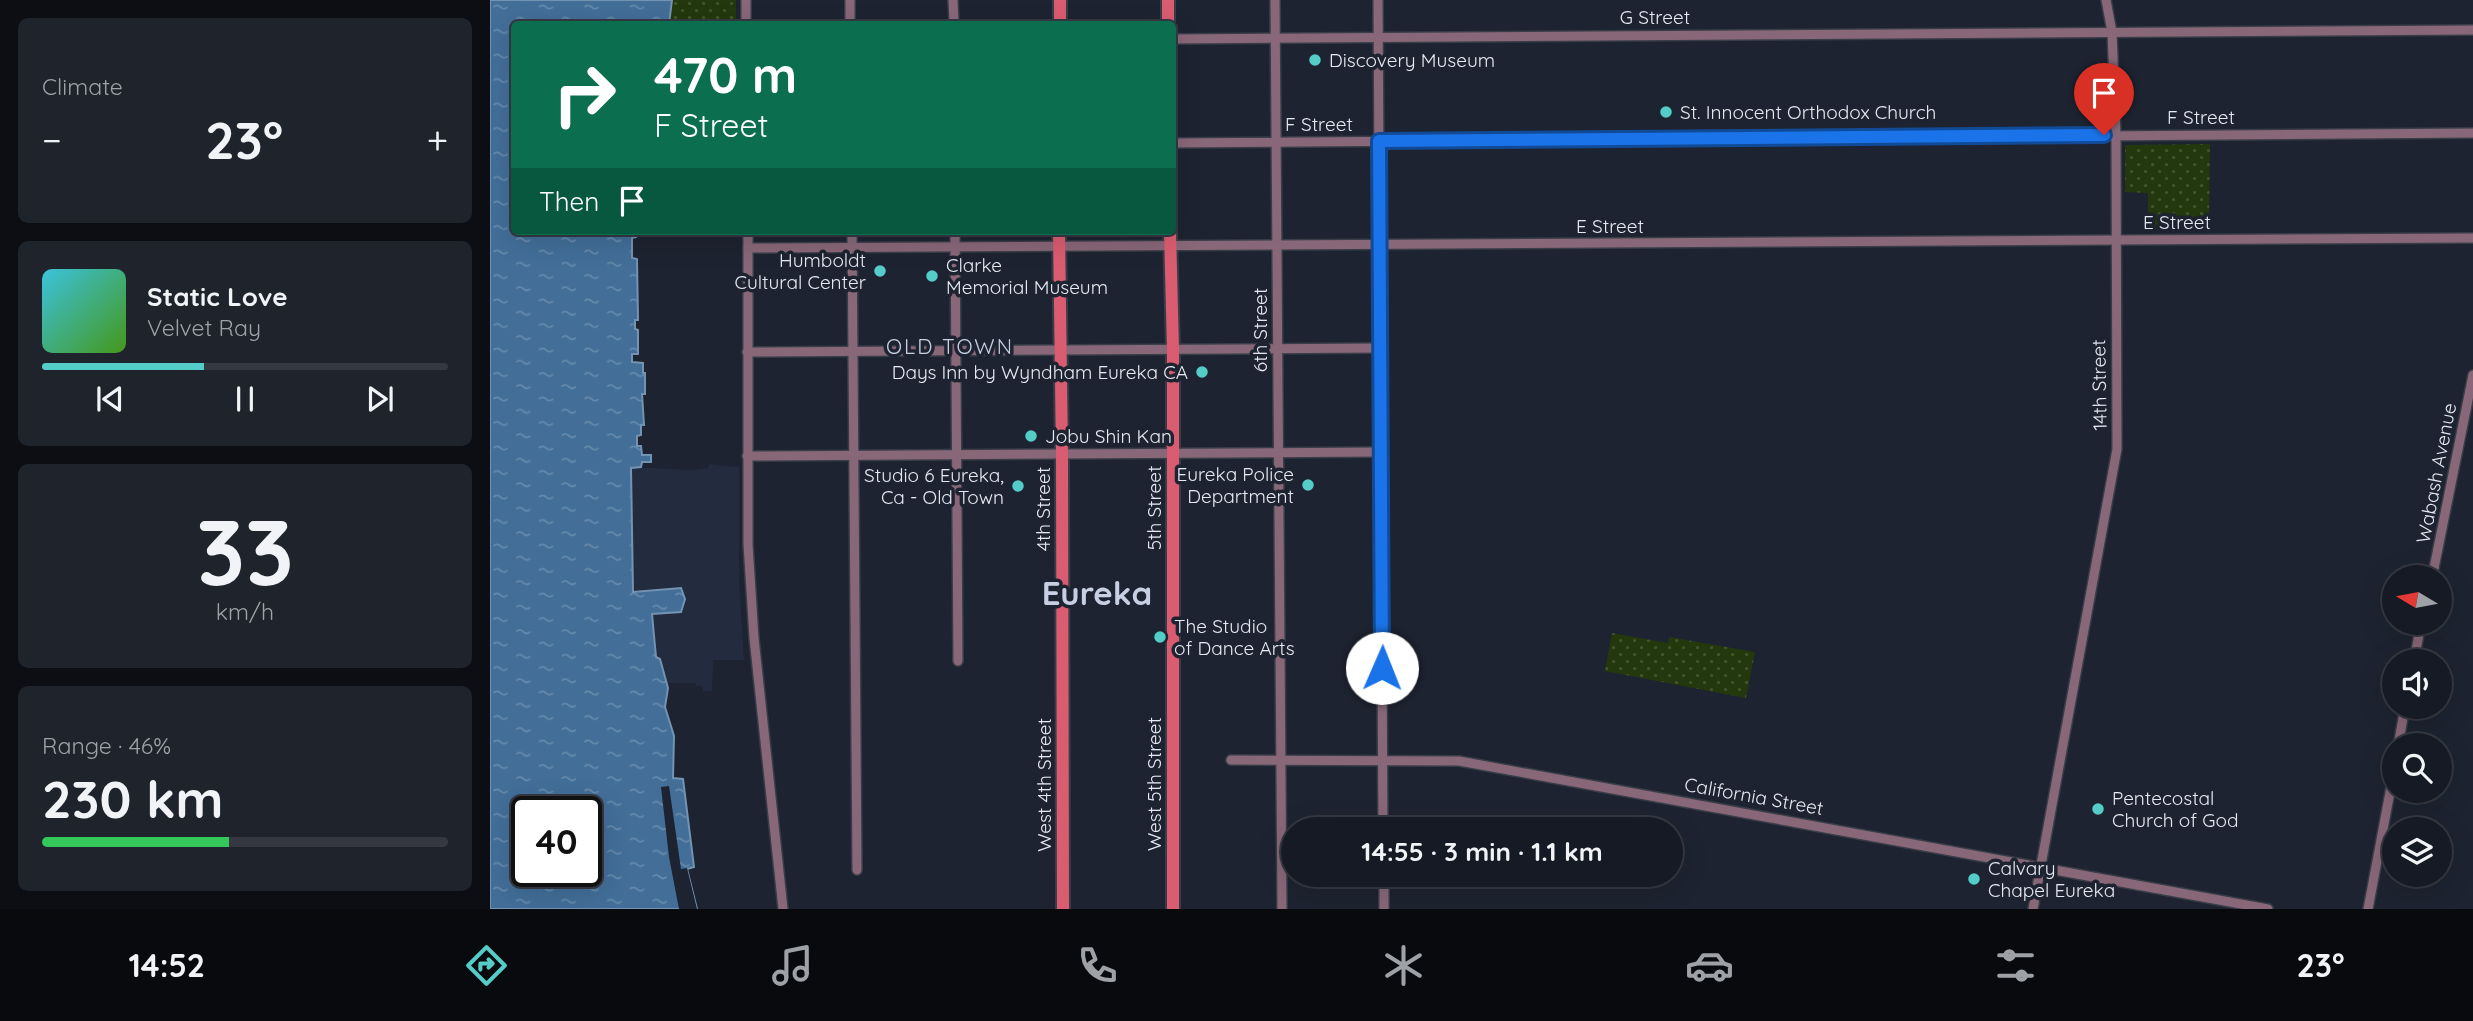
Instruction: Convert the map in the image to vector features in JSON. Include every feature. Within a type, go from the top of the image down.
[{"type":"highway","points":[[1060,0],[1060,21]]},
{"type":"highway","points":[[1168,0],[1168,21]]},
{"type":"highway","name":"4th Street","points":[[1059,235],[1063,660]]},
{"type":"highway","name":"5th Street","points":[[1170,235],[1174,660]]},
{"type":"highway","name":"West 4th Street","points":[[1063,660],[1063,909]]},
{"type":"highway","name":"West 5th Street","points":[[1173,909],[1174,660]]},
{"type":"street","points":[[746,0],[746,21]]},
{"type":"street","points":[[850,0],[850,21]]},
{"type":"street","points":[[953,0],[954,21]]},
{"type":"street","name":"6th Street","points":[[1275,0],[1282,909]]},
{"type":"street","points":[[1378,0],[1383,817]]},
{"type":"street","name":"14th Street","points":[[2033,909],[2117,449],[2116,135],[2112,32],[2106,0]]},
{"type":"street","name":"G Street","points":[[1176,39],[2473,30]]},
{"type":"street","name":"F Street","points":[[1176,142],[2473,134]]},
{"type":"street","points":[[748,235],[748,544],[754,638],[783,909]]},
{"type":"street","points":[[852,235],[857,870]]},
{"type":"street","points":[[955,235],[958,661]]},
{"type":"street","name":"E Street","points":[[748,248],[2473,238]]},
{"type":"street","points":[[747,352],[1381,348]]},
{"type":"street","name":"Wabash Avenue","points":[[2435,565],[2473,375]]},
{"type":"street","points":[[747,456],[1381,452]]},
{"type":"street","name":"California Street","points":[[1231,760],[1459,761],[2268,909]]},
{"type":"street","points":[[2368,909],[2388,803]]},
{"type":"street","points":[[1384,887],[1384,909]]},
{"type":"shaded area","points":[[709,464],[739,467],[739,582],[744,660],[713,660],[712,691],[703,691],[703,686],[696,686],[695,683],[667,683],[660,659],[656,657],[652,614],[681,612],[677,588],[633,593],[631,467],[692,470],[708,468]]},
{"type":"green space","points":[[672,0],[736,0],[736,21],[669,21]]},
{"type":"green space","points":[[2210,144],[2209,229],[2148,230],[2148,193],[2125,192],[2125,145]]},
{"type":"green space","points":[[1612,633],[1668,643],[1669,637],[1755,652],[1746,698],[1605,671]]},
{"type":"water","points":[[490,0],[672,0],[669,21],[511,21],[511,235],[636,235],[632,238],[632,258],[637,259],[638,320],[635,320],[635,329],[638,330],[638,354],[632,354],[632,362],[643,363],[645,373],[645,394],[642,394],[644,425],[641,425],[641,435],[637,436],[637,446],[641,446],[642,455],[651,455],[651,462],[642,462],[641,467],[631,468],[633,592],[681,588],[685,599],[681,612],[652,614],[656,657],[660,659],[668,688],[665,707],[674,736],[673,778],[683,779],[694,867],[687,869],[697,909],[490,909]]},
{"type":"pier","points":[[669,786],[681,869],[687,868],[697,909],[679,909],[669,857],[661,787]]},
{"type":"place","name":"Discovery Museum","points":[[1315,60]]},
{"type":"place","name":"St. Innocent Orthodox Church","points":[[1666,112]]},
{"type":"place","name":"Humboldt Cultural Center","points":[[880,271]]},
{"type":"place","name":"Clarke Memorial Museum","points":[[932,276]]},
{"type":"place","name":"Days Inn by Wyndham Eureka CA","points":[[1202,372]]},
{"type":"place","name":"Jobu Shin Kan","points":[[1031,436]]},
{"type":"place","name":"Eureka Police Department","points":[[1308,485]]},
{"type":"place","name":"Studio 6 Eureka, Ca - Old Town","points":[[1018,486]]},
{"type":"place","name":"The Studio of Dance Arts","points":[[1160,637]]},
{"type":"place","name":"Pentecostal Church of God","points":[[2098,809]]},
{"type":"place","name":"Calvary Chapel Eureka","points":[[1974,879]]},
{"type":"district","name":"OLD TOWN","points":[[950,346]]},
{"type":"district","name":"Eureka","points":[[1097,592]]},
{"type":"route","points":[[1382,668],[1379,141],[2104,135]]}]
